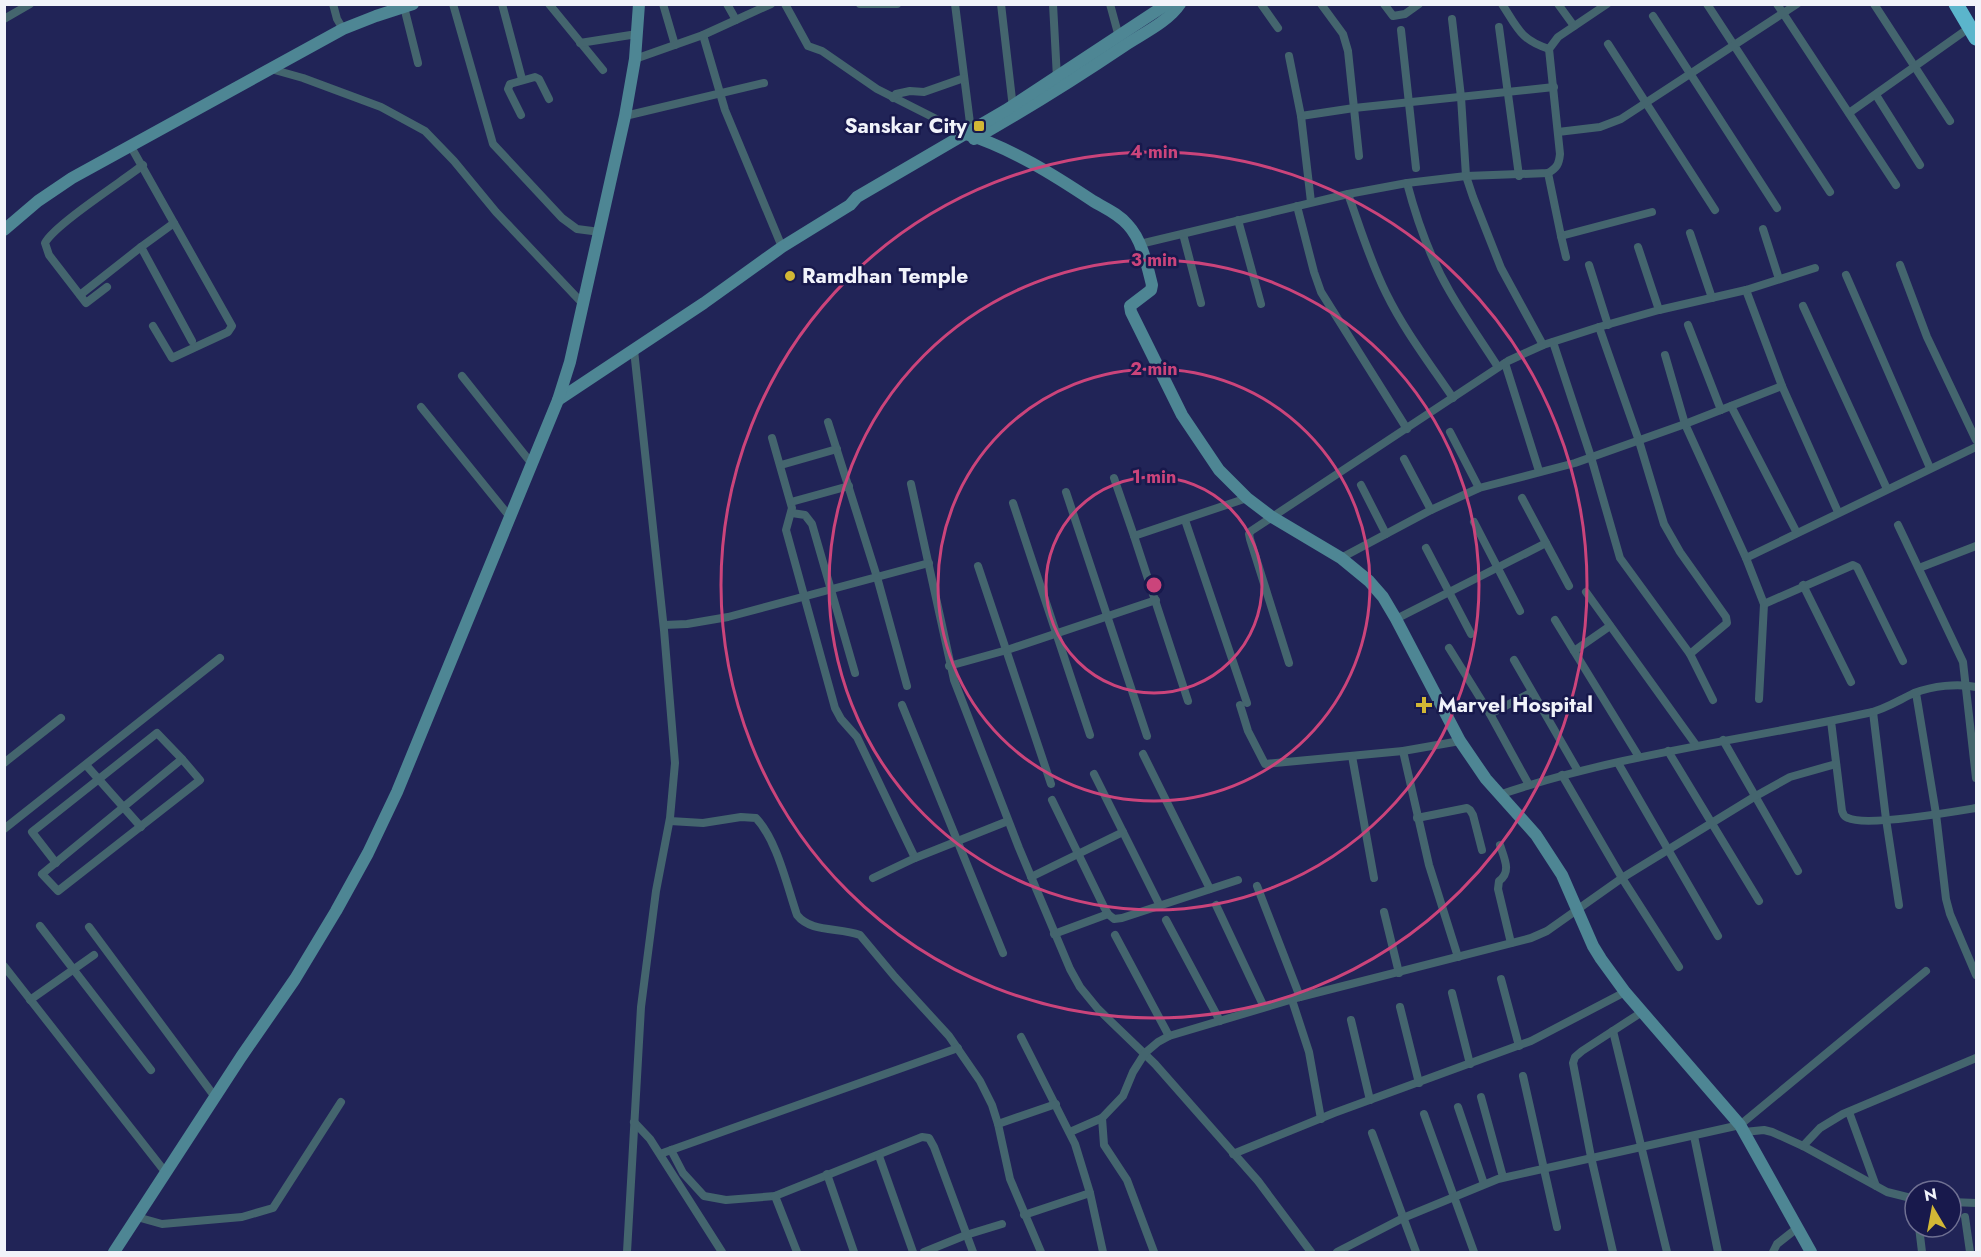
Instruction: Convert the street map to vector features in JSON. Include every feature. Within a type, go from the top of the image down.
[{"type":"highway","points":[[1956,4],[1973,33]]},
{"type":"street","points":[[4,19],[30,4]]},
{"type":"street","points":[[333,4],[341,31]]},
{"type":"street","points":[[453,4],[494,144],[562,218],[578,229],[600,231]]},
{"type":"street","points":[[502,4],[522,79]]},
{"type":"street","points":[[549,4],[603,70]]},
{"type":"street","points":[[114,1252],[295,979],[368,853],[397,792],[558,400],[570,362],[625,116],[634,59],[639,4]]},
{"type":"street","points":[[663,4],[675,45]]},
{"type":"street","points":[[727,4],[736,20]]},
{"type":"street","points":[[634,59],[703,35],[736,20],[757,7],[771,4]]},
{"type":"street","points":[[785,4],[808,46],[822,51],[893,98],[1013,154],[1073,187],[1128,225],[1140,244],[1152,285],[1151,290],[1130,306],[1131,312],[1182,415],[1219,470],[1247,498],[1272,517],[1341,558],[1369,581],[1383,597],[1460,741],[1499,795],[1526,822],[1562,874],[1593,946],[1625,992],[1742,1128],[1810,1252]]},
{"type":"street","points":[[860,4],[897,4]]},
{"type":"street","points":[[955,4],[971,134]]},
{"type":"street","points":[[1001,4],[1013,111]]},
{"type":"street","points":[[1053,4],[1057,78]]},
{"type":"street","points":[[1110,4],[1119,38]]},
{"type":"street","points":[[1013,111],[1057,78],[1167,4]]},
{"type":"street","points":[[558,400],[704,303],[782,247],[854,202],[857,197],[1013,111],[1146,32],[1172,14],[1180,4]]},
{"type":"street","points":[[1261,4],[1278,28]]},
{"type":"street","points":[[1321,4],[1339,29],[1345,42],[1359,156]]},
{"type":"street","points":[[1384,4],[1393,16],[1399,16],[1419,4]]},
{"type":"street","points":[[1502,4],[1527,39],[1533,44],[1550,49]]},
{"type":"street","points":[[1558,4],[1574,26]]},
{"type":"street","points":[[1140,244],[1311,202],[1407,183],[1466,176],[1519,176],[1548,173],[1556,169],[1560,162],[1550,49],[1558,37],[1607,4]]},
{"type":"street","points":[[1707,4],[1830,192]]},
{"type":"street","points":[[1777,4],[1896,185]]},
{"type":"street","points":[[1558,132],[1610,124],[1647,103],[1797,4]]},
{"type":"street","points":[[1874,4],[1950,121]]},
{"type":"street","points":[[4,230],[38,201],[72,178],[305,50],[376,16],[408,6],[418,63]]},
{"type":"street","points":[[1653,16],[1777,208]]},
{"type":"street","points":[[1452,19],[1461,97],[1466,176],[1501,268],[1543,345]]},
{"type":"street","points":[[1498,27],[1519,176]]},
{"type":"street","points":[[1401,30],[1416,168]]},
{"type":"street","points":[[1849,113],[1914,68],[1973,33]]},
{"type":"street","points":[[580,43],[637,34]]},
{"type":"street","points":[[703,35],[720,93],[782,247]]},
{"type":"street","points":[[1608,44],[1715,210]]},
{"type":"street","points":[[1289,56],[1301,116],[1311,202]]},
{"type":"street","points":[[271,69],[303,78],[381,107],[425,131],[454,161],[496,212],[584,305]]},
{"type":"street","points":[[521,115],[508,86],[533,76],[538,78],[549,99]]},
{"type":"street","points":[[893,98],[896,94],[910,91],[924,92],[964,78]]},
{"type":"street","points":[[625,116],[764,83]]},
{"type":"street","points":[[1301,116],[1354,108],[1554,87]]},
{"type":"street","points":[[1876,95],[1920,165]]},
{"type":"street","points":[[130,145],[232,326],[228,332],[172,358],[153,326]]},
{"type":"street","points":[[107,287],[86,303],[49,255],[45,243],[48,237],[65,223],[143,165]]},
{"type":"street","points":[[1548,173],[1566,257]]},
{"type":"street","points":[[1407,183],[1415,214],[1438,269],[1450,292],[1501,365],[1539,471]]},
{"type":"street","points":[[1348,194],[1374,268],[1397,315],[1453,398]]},
{"type":"street","points":[[1297,206],[1321,292],[1407,429]]},
{"type":"street","points":[[1561,236],[1652,212]]},
{"type":"street","points":[[1238,220],[1261,304]]},
{"type":"street","points":[[80,296],[174,222]]},
{"type":"street","points":[[1763,230],[1779,279]]},
{"type":"street","points":[[1690,233],[1712,298]]},
{"type":"street","points":[[1183,234],[1202,303]]},
{"type":"street","points":[[141,247],[192,341]]},
{"type":"street","points":[[1638,247],[1659,309]]},
{"type":"street","points":[[1589,265],[1604,326],[1664,524],[1680,552],[1726,617],[1727,623],[1689,654]]},
{"type":"street","points":[[1900,265],[1927,337],[1977,440]]},
{"type":"street","points":[[1289,663],[1250,539],[1251,531],[1501,365],[1543,345],[1659,309],[1746,290],[1815,268]]},
{"type":"street","points":[[1846,274],[1930,468]]},
{"type":"street","points":[[1746,290],[1782,386],[1838,512]]},
{"type":"street","points":[[1803,306],[1887,489]]},
{"type":"street","points":[[1688,325],[1721,410]]},
{"type":"street","points":[[1553,342],[1591,457],[1620,558],[1689,654],[1713,700]]},
{"type":"street","points":[[627,1252],[641,1007],[656,891],[670,821],[675,763],[673,714],[634,350]]},
{"type":"street","points":[[1665,355],[1685,424],[1746,558],[1764,604],[1759,699]]},
{"type":"street","points":[[462,376],[532,464]]},
{"type":"street","points":[[1341,558],[1431,510],[1479,488],[1591,457],[1639,441],[1782,386]]},
{"type":"street","points":[[1731,406],[1797,533]]},
{"type":"street","points":[[421,407],[510,517]]},
{"type":"street","points":[[828,422],[877,577],[907,686]]},
{"type":"street","points":[[1450,432],[1479,488]]},
{"type":"street","points":[[772,438],[791,502],[792,513],[786,524],[786,530],[835,708],[857,737],[915,858]]},
{"type":"street","points":[[1746,558],[1977,447]]},
{"type":"street","points":[[781,465],[837,449]]},
{"type":"street","points":[[1404,459],[1431,510]]},
{"type":"street","points":[[1114,478],[1188,701]]},
{"type":"street","points":[[911,484],[950,666],[1008,821],[1070,969],[1089,999],[1145,1053],[1258,1181],[1311,1252]]},
{"type":"street","points":[[1361,485],[1386,534]]},
{"type":"street","points":[[791,502],[849,486]]},
{"type":"street","points":[[1066,492],[1147,736]]},
{"type":"street","points":[[1134,536],[1247,498]]},
{"type":"street","points":[[1522,498],[1569,586]]},
{"type":"street","points":[[1013,503],[1090,735]]},
{"type":"street","points":[[792,513],[810,519],[855,673]]},
{"type":"street","points":[[1185,519],[1244,704],[1248,731],[1265,764],[1403,751],[1460,741]]},
{"type":"street","points":[[1474,522],[1520,611]]},
{"type":"street","points":[[1898,525],[1964,662],[1977,778]]},
{"type":"street","points":[[1396,619],[1546,543]]},
{"type":"street","points":[[1919,568],[1977,546]]},
{"type":"street","points":[[1426,548],[1471,634]]},
{"type":"street","points":[[664,625],[687,624],[740,614],[929,563]]},
{"type":"street","points":[[978,566],[1051,784]]},
{"type":"street","points":[[1764,604],[1848,566],[1857,567],[1903,661]]},
{"type":"street","points":[[1803,585],[1851,682]]},
{"type":"street","points":[[1586,592],[1696,745]]},
{"type":"street","points":[[950,666],[1057,634],[1156,600]]},
{"type":"street","points":[[1555,621],[1639,757]]},
{"type":"street","points":[[1574,651],[1610,626]]},
{"type":"street","points":[[1449,648],[1490,714],[1529,785]]},
{"type":"street","points":[[4,829],[220,658]]},
{"type":"street","points":[[1514,660],[1578,771]]},
{"type":"street","points":[[1499,795],[1562,775],[1639,757],[1874,712],[1916,693],[1965,685],[1977,687]]},
{"type":"street","points":[[1490,714],[1532,692]]},
{"type":"street","points":[[1916,693],[1936,814],[1946,899],[1950,914],[1977,975]]},
{"type":"street","points":[[902,705],[1003,953]]},
{"type":"street","points":[[1874,712],[1886,819],[1899,905]]},
{"type":"street","points":[[4,763],[61,718]]},
{"type":"street","points":[[1831,721],[1844,816],[1850,819],[1870,821],[1977,808]]},
{"type":"street","points":[[56,863],[32,832],[157,733],[182,759],[200,780],[58,891],[42,874],[56,863],[182,759]]},
{"type":"street","points":[[1723,740],[1798,871]]},
{"type":"street","points":[[1403,751],[1417,818],[1458,957]]},
{"type":"street","points":[[1668,751],[1759,901]]},
{"type":"street","points":[[1143,754],[1210,889]]},
{"type":"street","points":[[1352,756],[1374,878]]},
{"type":"street","points":[[1618,763],[1718,936]]},
{"type":"street","points":[[1070,1132],[1102,1118],[1123,1096],[1133,1072],[1145,1053],[1169,1036],[1264,1007],[1531,938],[1547,930],[1622,878],[1754,797],[1790,777],[1836,764]]},
{"type":"street","points":[[86,765],[141,827]]},
{"type":"street","points":[[1094,774],[1160,906]]},
{"type":"street","points":[[1562,775],[1622,878],[1679,967]]},
{"type":"street","points":[[1052,800],[1108,914],[1117,919],[1238,880]]},
{"type":"street","points":[[1417,818],[1467,808],[1473,815],[1482,850]]},
{"type":"street","points":[[670,821],[704,822],[741,817],[756,818],[776,855],[797,915],[802,922],[810,926],[860,935],[958,1048],[992,1105],[1005,1164],[1041,1252]]},
{"type":"street","points":[[873,878],[915,858],[1008,821]]},
{"type":"street","points":[[1031,877],[1123,832]]},
{"type":"street","points":[[1500,845],[1507,872],[1505,877],[1499,881],[1497,889],[1512,943]]},
{"type":"street","points":[[1257,886],[1296,999],[1309,1052],[1321,1119]]},
{"type":"street","points":[[1216,905],[1264,1007]]},
{"type":"street","points":[[1384,912],[1399,973]]},
{"type":"street","points":[[1054,934],[1108,914]]},
{"type":"street","points":[[1166,920],[1220,1021]]},
{"type":"street","points":[[40,926],[151,1070]]},
{"type":"street","points":[[89,927],[215,1097]]},
{"type":"street","points":[[1115,935],[1169,1036]]},
{"type":"street","points":[[30,1000],[94,955]]},
{"type":"street","points":[[4,966],[166,1173]]},
{"type":"street","points":[[1742,1128],[1926,971]]},
{"type":"street","points":[[1501,979],[1519,1046]]},
{"type":"street","points":[[1233,1154],[1370,1100],[1519,1046],[1563,1026],[1625,992]]},
{"type":"street","points":[[1452,993],[1470,1064]]},
{"type":"street","points":[[1400,1007],[1419,1083]]},
{"type":"street","points":[[1613,1252],[1591,1157],[1573,1063],[1575,1057],[1582,1051],[1642,1012]]},
{"type":"street","points":[[1351,1020],[1370,1100]]},
{"type":"street","points":[[1613,1031],[1667,1252]]},
{"type":"street","points":[[1021,1037],[1070,1132],[1090,1193],[1103,1252]]},
{"type":"street","points":[[660,1154],[958,1048]]},
{"type":"street","points":[[1803,1146],[1820,1128],[1849,1112],[1977,1058]]},
{"type":"street","points":[[1523,1076],[1557,1227]]},
{"type":"street","points":[[1481,1097],[1503,1177]]},
{"type":"street","points":[[137,1217],[162,1224],[242,1216],[273,1208],[340,1102]]},
{"type":"street","points":[[998,1124],[1056,1104]]},
{"type":"street","points":[[1458,1107],[1484,1184]]},
{"type":"street","points":[[1849,1112],[1876,1186]]},
{"type":"street","points":[[1424,1114],[1474,1252]]},
{"type":"street","points":[[1102,1118],[1104,1145],[1127,1180],[1154,1252]]},
{"type":"street","points":[[634,1122],[650,1139],[722,1252]]},
{"type":"street","points":[[1337,1252],[1403,1218],[1503,1177],[1641,1146],[1742,1128],[1772,1132],[1803,1146],[1887,1192],[1903,1196]]},
{"type":"street","points":[[1372,1133],[1416,1252]]},
{"type":"street","points":[[1694,1136],[1718,1252]]},
{"type":"street","points":[[671,1150],[683,1173],[704,1196],[726,1200],[775,1196],[922,1137],[929,1138],[973,1252]]},
{"type":"street","points":[[879,1156],[913,1252]]},
{"type":"street","points":[[827,1174],[854,1252]]},
{"type":"street","points":[[1024,1215],[1090,1193]]},
{"type":"street","points":[[775,1196],[797,1252]]},
{"type":"street","points":[[1965,1217],[1970,1252]]},
{"type":"street","points":[[924,1252],[966,1235],[1002,1224]]},
{"type":"street","points":[[1773,1252],[1777,1244],[1796,1229]]},
{"type":"place","name":"Sanskar City","points":[[979,126]]},
{"type":"place","name":"Ramdhan Temple","points":[[790,276]]},
{"type":"place","name":"Marvel Hospital","points":[[1424,705]]}]
